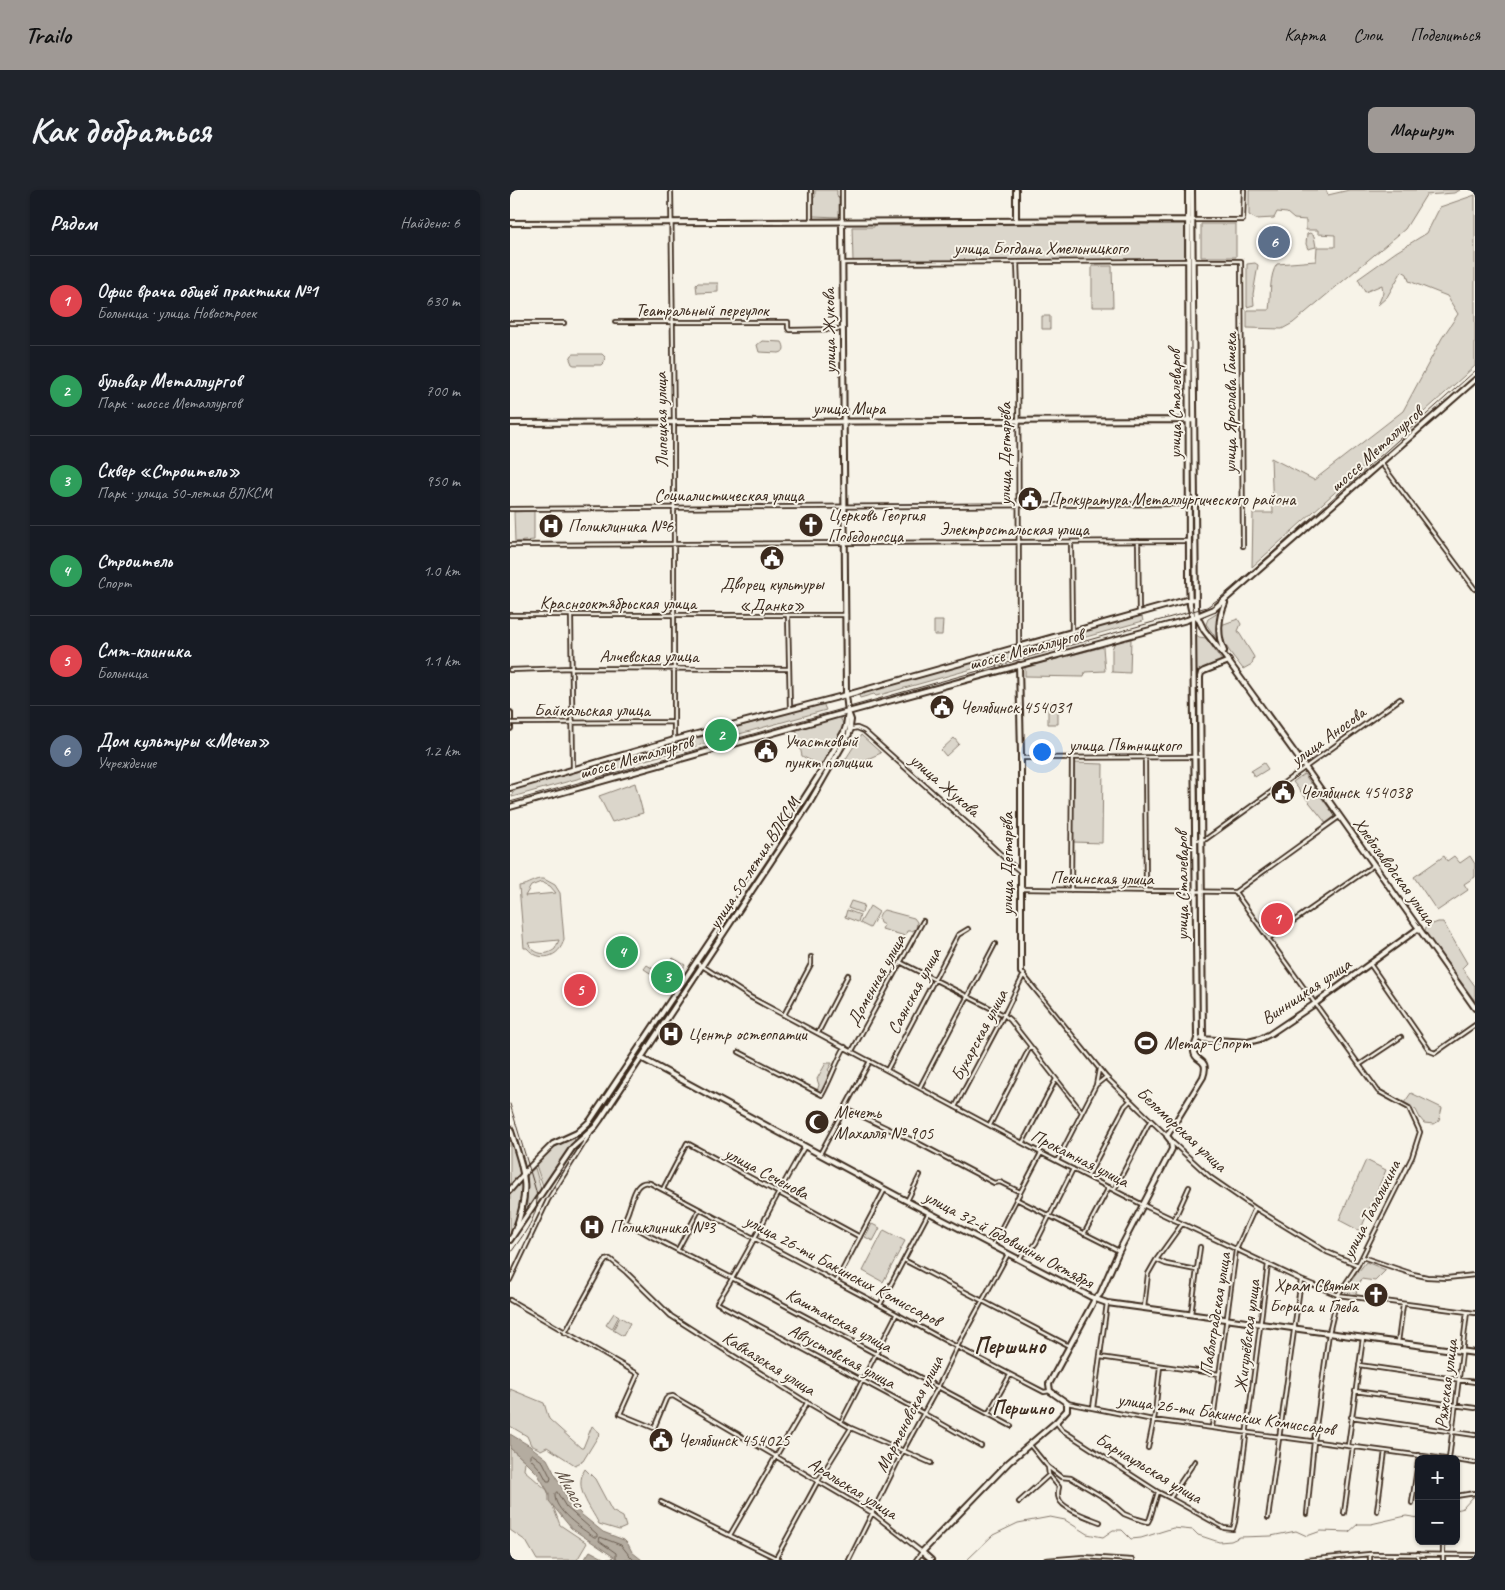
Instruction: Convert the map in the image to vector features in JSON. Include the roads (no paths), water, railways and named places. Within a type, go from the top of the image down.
[{"type":"main road","points":[[1016,190],[1016,220]]},
{"type":"main road","name":"улица Сталеваров","points":[[1188,190],[1190,220],[1189,541],[1190,599],[1194,618]]},
{"type":"main road","name":"улица Сталеваров","points":[[1190,220],[1192,190]]},
{"type":"main road","name":"улица Богдана Хмельницкого","points":[[510,223],[1190,220]]},
{"type":"main road","name":"улица Жукова","points":[[842,221],[844,543],[846,695],[848,712]]},
{"type":"main road","name":"улица Сталеваров","points":[[1190,261],[1196,598],[1194,675],[1201,840],[1203,1040]]},
{"type":"main road","name":"шоссе Металлургов","points":[[510,806],[1194,618],[1214,609],[1226,599],[1475,380]]},
{"type":"main road","name":"улица Мира","points":[[510,423],[1194,420]]},
{"type":"main road","points":[[1189,541],[1195,541]]},
{"type":"main road","name":"шоссе Металлургов","points":[[510,788],[674,740],[846,695],[1196,598]]},
{"type":"main road","points":[[1194,675],[1200,677],[1204,671],[1228,660],[1220,644],[1219,632],[1221,613],[1226,599]]},
{"type":"main road","name":"Хлебозаводская улица","points":[[1194,618],[1228,660],[1475,1008]]},
{"type":"main road","name":"улица Дегтярёва","points":[[1019,665],[1023,973]]},
{"type":"main road","name":"улица Сталеваров","points":[[1167,1136],[1203,1077],[1205,1070],[1205,1065],[1194,1053],[1197,1039],[1195,840],[1200,677]]},
{"type":"main road","points":[[510,712],[510,728]]},
{"type":"main road","points":[[848,712],[851,720],[849,734]]},
{"type":"main road","name":"улица 50-летия ВЛКСМ","points":[[510,1190],[553,1144],[558,1140],[577,1133],[586,1125],[823,769],[844,732],[848,712]]},
{"type":"main road","name":"улица 50-летия ВЛКСМ","points":[[511,1239],[573,1147],[595,1127],[809,804],[849,734]]},
{"type":"main road","name":"Винницкая улица","points":[[1197,1039],[1248,1042],[1270,1034],[1419,928]]},
{"type":"main road","points":[[1196,951],[1202,952]]},
{"type":"main road","name":"улица 32-й Годовщины Октября","points":[[634,1054],[884,1189],[1095,1299],[1107,1303],[1475,1353]]},
{"type":"main road","points":[[510,1128],[524,1173],[524,1201],[511,1239]]},
{"type":"main road","name":"Беломорская улица","points":[[1167,1136],[1171,1141]]},
{"type":"main road","points":[[1050,1391],[1049,1384],[1095,1299],[1100,1294],[1119,1251],[1172,1149],[1171,1141]]},
{"type":"main road","name":"улица 26-ти Бакинских Комиссаров","points":[[1050,1391],[1067,1402]]},
{"type":"main road","points":[[922,1552],[1009,1462],[1056,1422],[1067,1410],[1067,1402]]},
{"type":"main road","name":"Аральская улица","points":[[922,1552],[931,1560]]},
{"type":"street","name":"Липецкая улица","points":[[672,190],[674,740]]},
{"type":"street","points":[[811,190],[811,221]]},
{"type":"street","name":"улица Жукова","points":[[842,190],[842,221]]},
{"type":"street","name":"улица Богдана Хмельницкого","points":[[1190,220],[1244,220],[1244,190]]},
{"type":"street","name":"улица Богдана Хмельницкого","points":[[842,263],[1241,260]]},
{"type":"street","name":"улица Ярослава Гашека","points":[[1241,260],[1243,546]]},
{"type":"street","name":"улица Дегтярёва","points":[[1017,262],[1019,647]]},
{"type":"street","name":"Театральный переулок","points":[[615,322],[788,322],[789,330],[842,329]]},
{"type":"street","points":[[510,323],[564,323]]},
{"type":"street","points":[[1381,463],[1475,589]]},
{"type":"street","name":"Социалистическая улица","points":[[510,509],[1189,504]]},
{"type":"street","points":[[1138,541],[1139,613]]},
{"type":"street","name":"Электростальская улица","points":[[510,545],[1189,541]]},
{"type":"street","points":[[1071,542],[1072,632]]},
{"type":"street","points":[[788,615],[790,709]]},
{"type":"street","name":"Краснооктябрьская улица","points":[[510,616],[846,615]]},
{"type":"street","points":[[571,616],[573,769]]},
{"type":"street","name":"Алчевская улица","points":[[510,670],[572,668],[789,669]]},
{"type":"street","name":"улица Аносова","points":[[1201,840],[1206,839],[1400,699]]},
{"type":"street","name":"Байкальская улица","points":[[510,723],[674,722]]},
{"type":"street","name":"улица Жукова","points":[[849,734],[854,728],[860,728],[1021,872]]},
{"type":"street","name":"улица Пятницкого","points":[[1021,758],[1197,758]]},
{"type":"street","points":[[1071,890],[1072,758]]},
{"type":"street","points":[[1145,758],[1146,892]]},
{"type":"street","points":[[1339,817],[1235,892],[1359,1065],[1401,1037]]},
{"type":"street","points":[[1195,840],[1201,840]]},
{"type":"street","points":[[1269,938],[1374,865]]},
{"type":"street","name":"Пекинская улица","points":[[1021,890],[1235,892]]},
{"type":"street","name":"Доменная улица","points":[[852,1051],[923,921]]},
{"type":"street","name":"Саянская улица","points":[[887,1070],[958,935],[968,929]]},
{"type":"street","name":"Бухарская улица","points":[[920,1087],[995,944]]},
{"type":"street","points":[[784,1015],[811,964],[811,957]]},
{"type":"street","name":"Прокатная улица","points":[[696,962],[750,996],[954,1107],[1143,1205],[1301,1280],[1338,1295],[1475,1313]]},
{"type":"street","points":[[900,962],[1004,1015],[1082,1112]]},
{"type":"street","points":[[1370,964],[1416,1032],[1430,1051],[1435,1054],[1475,1025]]},
{"type":"street","name":"Бухарская улица","points":[[954,1107],[1004,1015],[1023,973]]},
{"type":"street","name":"Беломорская улица","points":[[1023,973],[1106,1077],[1167,1136]]},
{"type":"street","points":[[818,1033],[848,975]]},
{"type":"street","name":"Доменная улица","points":[[739,1052],[822,1095],[835,1070],[837,1060],[845,1047]]},
{"type":"street","points":[[990,1125],[1030,1047]]},
{"type":"street","points":[[820,1154],[870,1061]]},
{"type":"street","name":"улица Талалихина","points":[[1307,1514],[1328,1333],[1338,1295],[1358,1266],[1412,1157],[1420,1132],[1409,1108],[1378,1091],[1359,1065]]},
{"type":"street","points":[[1057,1161],[1096,1085],[1099,1069]]},
{"type":"street","points":[[1096,1085],[1106,1077]]},
{"type":"street","points":[[1022,1142],[1056,1079]]},
{"type":"street","points":[[1088,1176],[1125,1106],[1130,1101]]},
{"type":"street","points":[[845,1108],[918,1143],[994,1183],[1000,1182],[1020,1192]]},
{"type":"street","points":[[1114,1190],[1150,1121]]},
{"type":"street","points":[[510,1280],[550,1196],[595,1127]]},
{"type":"street","name":"Беломорская улица","points":[[1171,1141],[1210,1177],[1255,1208],[1327,1252],[1358,1266]]},
{"type":"street","name":"улица Сеченова","points":[[662,1190],[687,1144],[860,1237]]},
{"type":"street","points":[[733,1279],[805,1146]]},
{"type":"street","points":[[992,1246],[1041,1152]]},
{"type":"street","points":[[1019,1260],[1023,1253],[1029,1252],[1036,1243],[1073,1169]]},
{"type":"street","points":[[907,1201],[920,1175]]},
{"type":"street","name":"улица 26-ти Бакинских Комиссаров","points":[[624,1221],[630,1208],[632,1197],[641,1183],[650,1183],[1010,1375],[1044,1392],[1050,1391]]},
{"type":"street","points":[[1084,1234],[1108,1187]]},
{"type":"street","points":[[1174,1220],[1189,1187]]},
{"type":"street","points":[[836,1282],[884,1189]]},
{"type":"street","points":[[1016,1199],[1119,1251]]},
{"type":"street","name":"Павлоградская улица","points":[[1212,1427],[1236,1250],[1255,1208]]},
{"type":"street","points":[[678,1249],[699,1210]]},
{"type":"street","points":[[880,1305],[929,1212]]},
{"type":"street","name":"Каштакская улица","points":[[624,1221],[1011,1426]]},
{"type":"street","points":[[1144,1308],[1148,1274],[1182,1224]]},
{"type":"street","points":[[1191,1314],[1200,1247]]},
{"type":"street","name":"Мартеновская улица","points":[[849,1560],[957,1347],[1008,1254]]},
{"type":"street","points":[[1362,1257],[1428,1277],[1470,1277],[1475,1275]]},
{"type":"street","name":"Кавказская улица","points":[[565,1334],[603,1264],[606,1260],[610,1259],[671,1316],[851,1428],[931,1463]]},
{"type":"street","points":[[904,1260],[1069,1346]]},
{"type":"street","points":[[1156,1260],[1196,1270]]},
{"type":"street","name":"Жигулёвская улица","points":[[1232,1529],[1235,1522],[1262,1324],[1268,1264]]},
{"type":"street","name":"Августовская улица","points":[[733,1279],[717,1303],[981,1446]]},
{"type":"street","points":[[1268,1518],[1301,1280]]},
{"type":"street","name":"Аральская улица","points":[[510,1300],[565,1334],[638,1374],[620,1414],[654,1428],[666,1400],[668,1397],[673,1396],[872,1513],[922,1552]]},
{"type":"street","points":[[1093,1408],[1107,1303]]},
{"type":"street","points":[[1398,1342],[1403,1305]]},
{"type":"street","name":"Ряжская улица","points":[[1448,1455],[1453,1431],[1467,1312]]},
{"type":"street","points":[[841,1422],[896,1315]]},
{"type":"street","points":[[1348,1446],[1363,1338]]},
{"type":"street","points":[[1100,1357],[1219,1374]]},
{"type":"street","points":[[1148,1448],[1155,1414],[1160,1365]]},
{"type":"street","points":[[1359,1365],[1475,1382]]},
{"type":"street","points":[[988,1414],[1010,1375]]},
{"type":"street","points":[[1355,1391],[1475,1408]]},
{"type":"street","name":"улица 26-ти Бакинских Комиссаров","points":[[1067,1402],[1153,1420],[1415,1455]]},
{"type":"street","points":[[730,1535],[808,1403]]},
{"type":"street","points":[[1352,1417],[1475,1435]]},
{"type":"street","name":"Барнаульская улица","points":[[1056,1422],[1062,1430],[1158,1492],[1224,1528],[1232,1529]]},
{"type":"street","points":[[661,1502],[778,1559],[818,1481],[851,1428]]},
{"type":"street","points":[[1030,1445],[1048,1467],[1061,1477],[1071,1478],[1108,1500],[1124,1514],[1143,1521],[1148,1522],[1158,1492]]},
{"type":"street","points":[[1344,1513],[1353,1446]]},
{"type":"street","points":[[1377,1511],[1385,1451]]},
{"type":"street","points":[[1170,1498],[1195,1461]]},
{"type":"street","points":[[1460,1461],[1475,1463]]},
{"type":"street","points":[[1048,1467],[1049,1475],[1059,1487],[1059,1501],[1065,1506],[1100,1522]]},
{"type":"street","points":[[1019,1502],[1049,1475]]},
{"type":"street","points":[[1056,1484],[1061,1477]]},
{"type":"street","points":[[1412,1503],[1415,1483]]},
{"type":"street","points":[[1460,1495],[1475,1493]]},
{"type":"street","points":[[1443,1545],[1443,1560]]},
{"type":"street","points":[[916,1560],[922,1552]]},
{"type":"street","points":[[1370,1554],[1370,1560]]},
{"type":"street","points":[[1306,1560],[1370,1554],[1475,1555]]},
{"type":"street","points":[[1418,1554],[1418,1560]]},
{"type":"street","points":[[1394,1555],[1394,1560]]},
{"type":"street","points":[[1467,1555],[1467,1560]]},
{"type":"street","points":[[1046,1560],[1084,1557],[1132,1560]]},
{"type":"water","name":"Миасс","points":[[510,1434],[547,1459],[570,1503],[582,1515],[603,1532],[624,1540],[632,1552],[642,1560],[619,1560],[571,1528],[549,1501],[549,1493],[537,1473],[510,1448]]},
{"type":"water","points":[[590,1551],[605,1559],[611,1559],[612,1557],[614,1560],[584,1560]]},
{"type":"waterway","points":[[1460,1509],[1475,1497]]},
{"type":"waterway","points":[[967,1560],[993,1535],[1018,1523],[1050,1517],[1065,1520],[1087,1534],[1103,1537],[1113,1530],[1122,1530],[1131,1539],[1141,1538],[1173,1528],[1193,1530],[1198,1535],[1219,1542],[1231,1541],[1240,1537],[1271,1536],[1296,1531],[1307,1536],[1321,1531],[1349,1532],[1358,1524],[1371,1524],[1406,1516],[1415,1517]]},
{"type":"tram line","points":[[510,802],[1207,607],[1271,554],[1475,371]]},
{"type":"tram line","points":[[510,1104],[537,1200],[536,1209],[530,1224],[510,1254]]},
{"type":"place","name":"Дом культуры «Мечел»","points":[[1274,242]]},
{"type":"place","name":"Прокуратура Металлургического района","points":[[1030,499]]},
{"type":"place","name":"Церковь Георгия Победоносца","points":[[811,525]]},
{"type":"place","name":"Поликлиника №6","points":[[551,526]]},
{"type":"place","name":"Дворец культуры «Данко»","points":[[772,558]]},
{"type":"place","name":"Челябинск 454031","points":[[942,707]]},
{"type":"place","name":"бульвар Металлургов","points":[[721,735]]},
{"type":"place","name":"Участковый пункт полиции","points":[[766,751]]},
{"type":"place","name":"Челябинск 454038","points":[[1283,792]]},
{"type":"place","name":"Офис врача общей практики №1","points":[[1277,919]]},
{"type":"place","name":"Cтроитель","points":[[622,952]]},
{"type":"place","name":"Сквер «Cтроитель»","points":[[667,977]]},
{"type":"place","name":"Смт-клиника","points":[[580,990]]},
{"type":"place","name":"Центр остеопатии","points":[[671,1034]]},
{"type":"place","name":"Метар-Спорт","points":[[1146,1043]]},
{"type":"place","name":"Мечеть Махалля № 905","points":[[817,1122]]},
{"type":"place","name":"Поликлиника №3","points":[[592,1227]]},
{"type":"place","name":"Храм Святых Бориса и Глеба","points":[[1376,1295]]},
{"type":"place","name":"Челябинск 454025","points":[[661,1440]]},
{"type":"district","name":"Першино","points":[[1010,1346]]},
{"type":"district","name":"Першино","points":[[1023,1408]]}]
